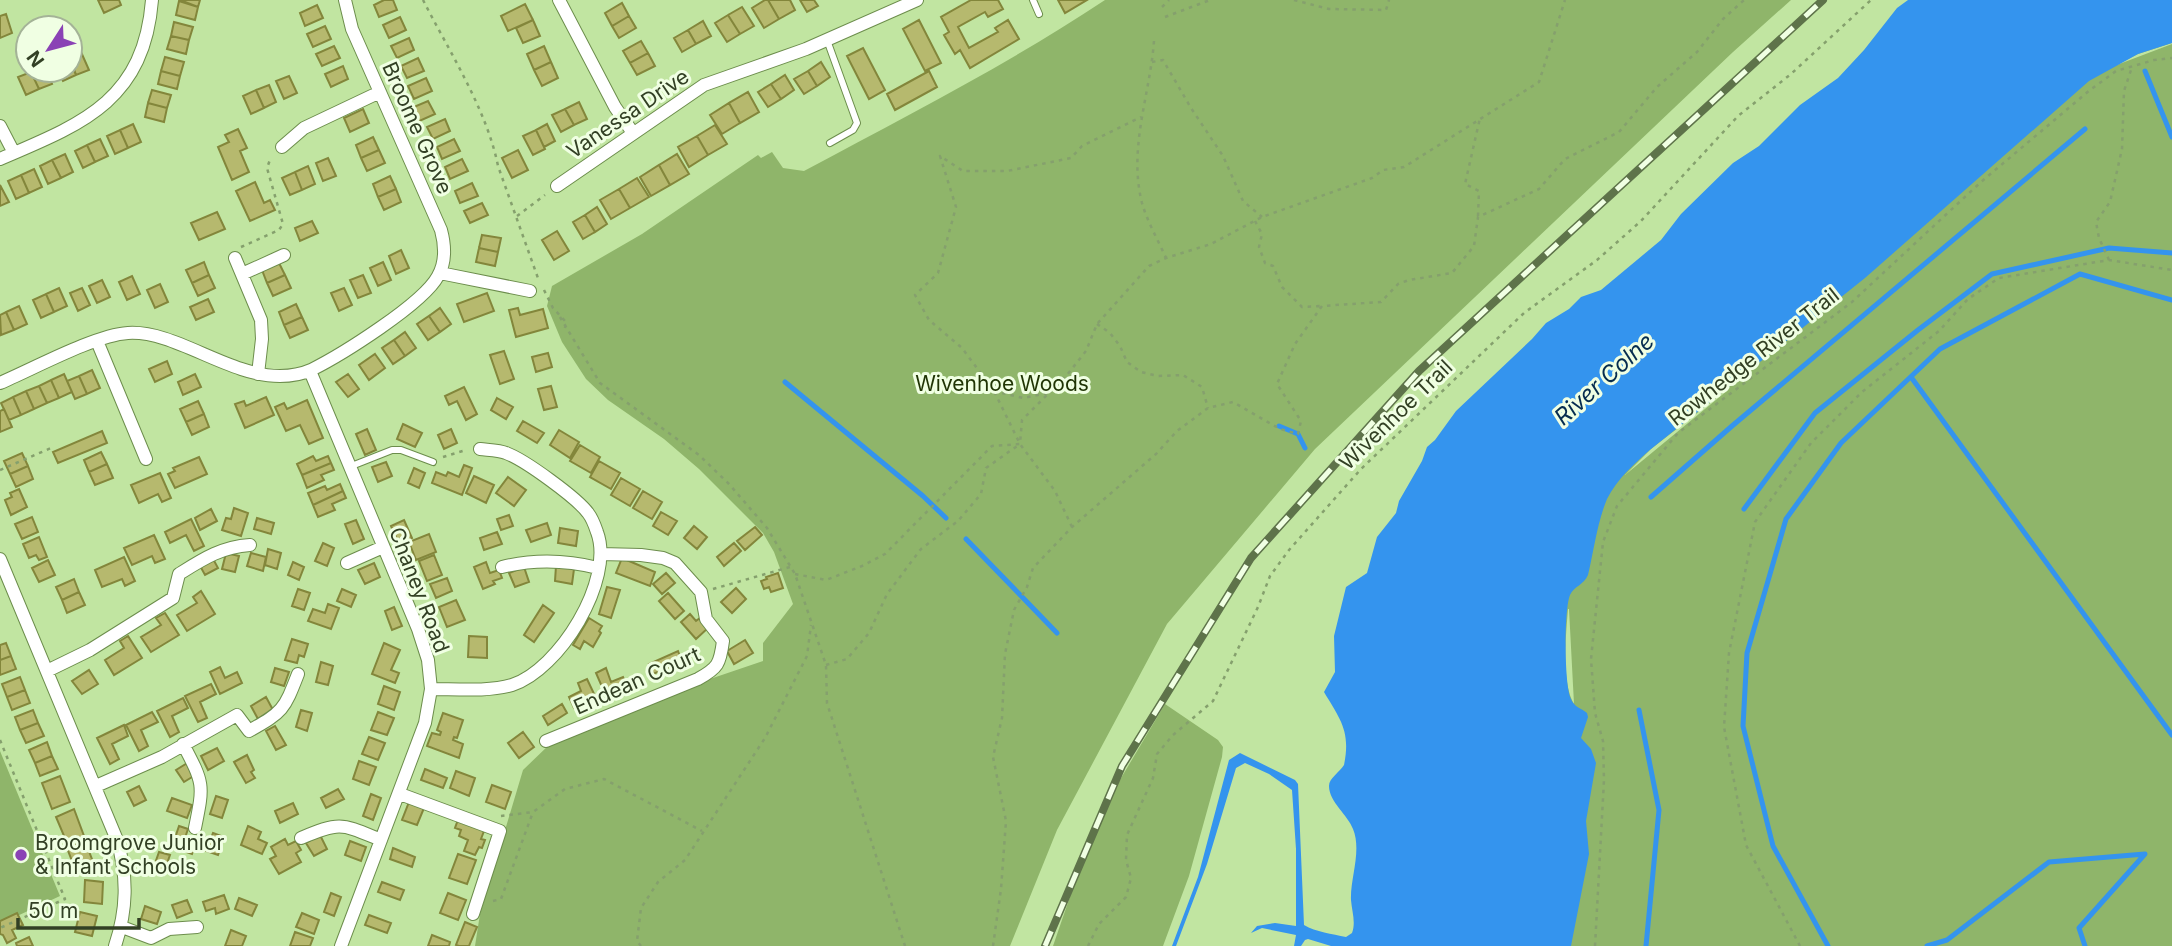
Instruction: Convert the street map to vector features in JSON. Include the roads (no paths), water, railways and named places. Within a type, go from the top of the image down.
[{"type":"street","points":[[0,159],[87,118],[121,88],[134,69],[143,48],[152,0]]},
{"type":"street","name":"Broome Grove","points":[[345,0],[352,29],[441,230],[444,259],[440,273]]},
{"type":"street","points":[[559,0],[615,107],[633,133]]},
{"type":"street","name":"Vanessa Drive","points":[[557,186],[704,85],[827,40],[917,0]]},
{"type":"street","points":[[282,147],[304,128],[380,92]]},
{"type":"street","points":[[0,126],[14,153]]},
{"type":"street","points":[[242,274],[284,255]]},
{"type":"street","points":[[235,258],[261,320],[258,374]]},
{"type":"street","points":[[0,383],[97,341],[130,333],[149,335],[258,374],[291,376],[310,371],[359,341],[420,298],[440,273],[538,289]]},
{"type":"street","points":[[97,341],[146,458]]},
{"type":"street","name":"Chaney Road","points":[[310,371],[418,629],[428,660],[432,689],[425,723],[400,794],[341,946]]},
{"type":"street","points":[[432,689],[512,685],[541,669],[563,646],[577,625],[601,554],[598,535],[589,514],[573,498],[506,453],[480,449]]},
{"type":"street","points":[[47,671],[90,650],[173,598],[179,574],[206,555],[231,546],[250,545]]},
{"type":"street","points":[[347,563],[383,547]]},
{"type":"street","name":"Endean Court","points":[[546,741],[715,670],[720,658],[723,641],[706,619],[701,592],[675,563],[663,558],[601,554]]},
{"type":"street","points":[[0,559],[96,786],[124,861],[126,886],[121,927],[115,946]]},
{"type":"street","points":[[502,567],[520,562],[549,561],[598,568]]},
{"type":"street","points":[[96,786],[162,757],[237,715],[249,731],[276,715],[287,701],[298,674]]},
{"type":"street","points":[[183,744],[201,782],[202,792],[195,828]]},
{"type":"street","points":[[400,794],[500,831],[475,908]]},
{"type":"street","points":[[301,838],[329,826],[339,825],[381,840]]},
{"type":"street","points":[[121,927],[150,938],[169,929],[197,927]]},
{"type":"lane","points":[[1032,0],[1039,15]]},
{"type":"lane","points":[[827,40],[857,123],[853,130],[830,143]]},
{"type":"lane","points":[[349,467],[392,450],[401,450],[433,462]]},
{"type":"water","name":"River Colne","points":[[1908,0],[2172,0],[2172,43],[2138,54],[2089,81],[1865,278],[1651,449],[1611,492],[1601,517],[1588,575],[1574,589],[1568,603],[1566,664],[1569,691],[1574,704],[1587,713],[1581,738],[1591,749],[1596,763],[1586,821],[1589,854],[1571,946],[1331,946],[1308,939],[1301,946],[1294,946],[1296,935],[1262,928],[1251,933],[1257,926],[1275,923],[1296,926],[1296,849],[1292,790],[1269,774],[1245,763],[1236,768],[1207,864],[1176,946],[1172,946],[1198,877],[1229,760],[1240,753],[1295,780],[1298,784],[1304,925],[1346,937],[1352,933],[1354,921],[1351,892],[1356,855],[1355,837],[1351,824],[1332,798],[1329,786],[1344,765],[1345,734],[1324,692],[1335,672],[1334,636],[1346,587],[1367,573],[1377,537],[1396,513],[1399,501],[1427,447],[1456,411],[1546,323],[1569,309],[1581,297],[1601,290],[1661,240],[1681,214],[1733,163],[1759,146],[1800,105],[1838,78],[1897,8]]},
{"type":"waterway","points":[[2145,71],[2172,137]]},
{"type":"waterway","points":[[1651,497],[2085,129]]},
{"type":"waterway","points":[[1744,509],[1815,413],[1992,274],[2109,248],[2172,253]]},
{"type":"waterway","points":[[1828,946],[1773,846],[1743,726],[1747,653],[1786,519],[1841,443],[1940,349],[2080,274],[2172,300]]},
{"type":"waterway","points":[[1911,377],[2172,735]]},
{"type":"waterway","points":[[785,382],[946,518]]},
{"type":"waterway","points":[[1279,426],[1298,434],[1305,448]]},
{"type":"waterway","points":[[966,539],[1057,633]]},
{"type":"waterway","points":[[1639,710],[1659,810],[1646,946]]},
{"type":"waterway","points":[[1927,946],[1947,940],[2049,862],[2145,854],[2079,928],[2085,946]]},
{"type":"railway","points":[[1045,946],[1122,766],[1251,558],[1419,371],[1823,0]]},
{"type":"place","name":"Broomgrove Junior & Infant Schools","points":[[21,855]]},
{"type":"park label","name":"Wivenhoe Woods","points":[[1002,384]]}]
